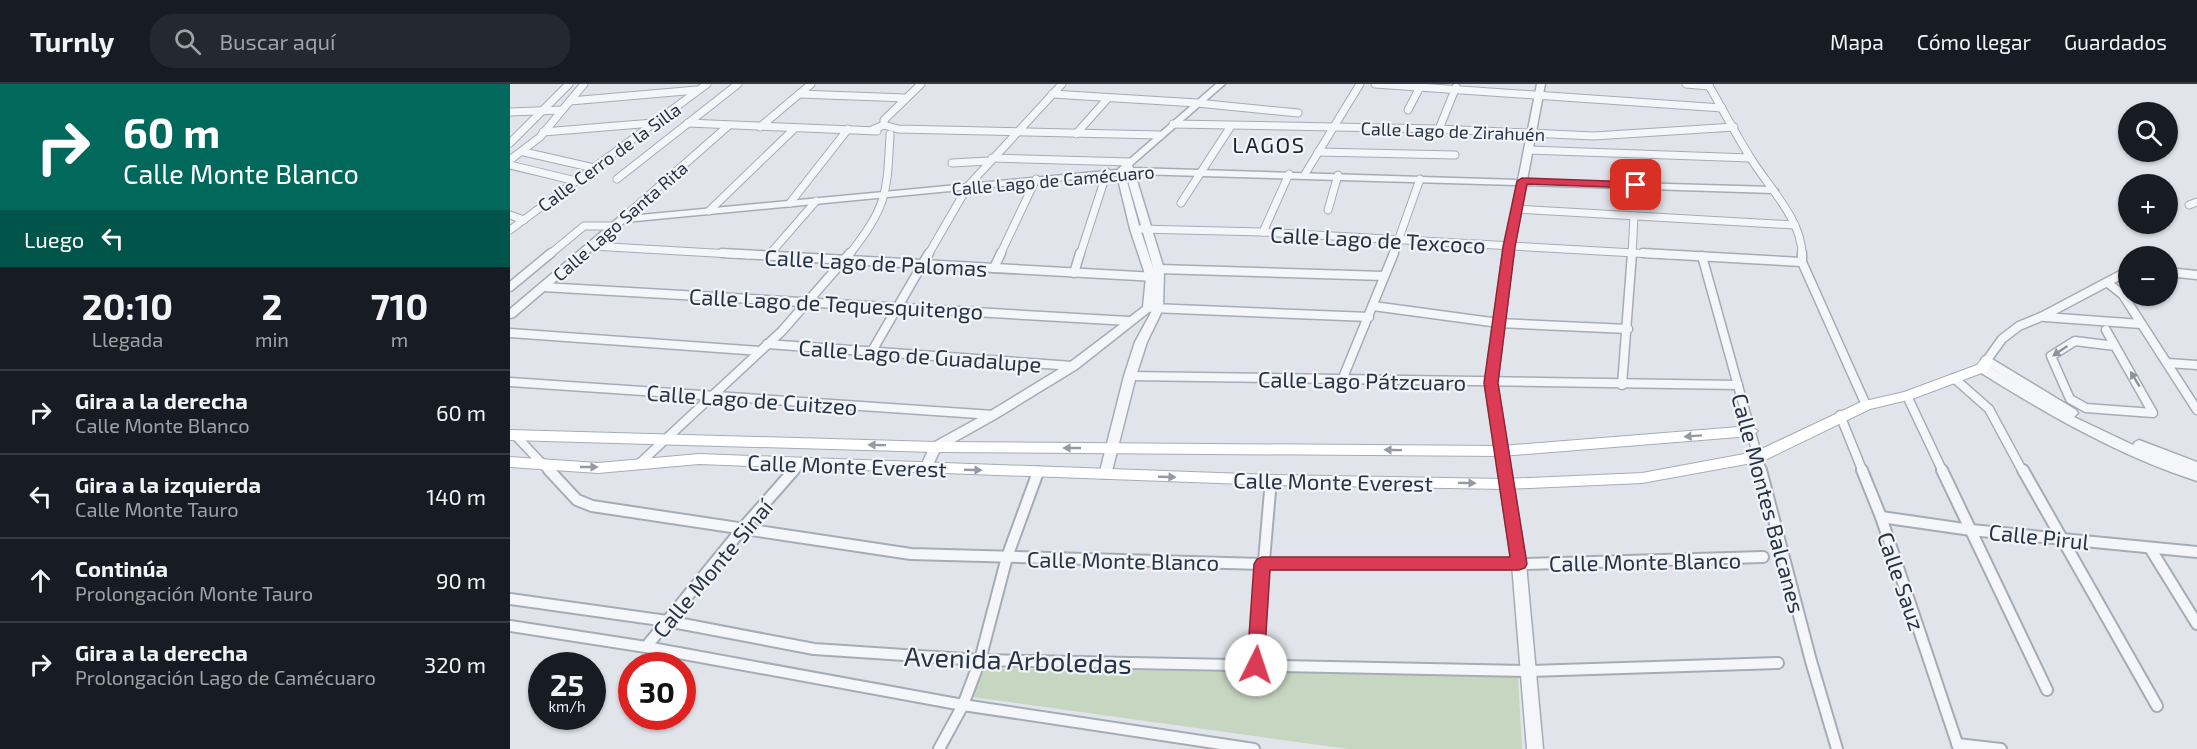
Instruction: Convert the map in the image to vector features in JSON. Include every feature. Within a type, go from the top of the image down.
[{"type":"main road","name":"Calle Monte Everest","points":[[510,462],[598,468],[699,459],[1105,475],[1505,484],[1642,478],[1758,457],[1840,415],[1866,405],[1907,396],[1985,364]]},
{"type":"main road","name":"Calle Monte Everest","points":[[513,435],[935,447],[1502,451],[1751,431]]},
{"type":"street","points":[[510,143],[569,84]]},
{"type":"street","points":[[510,160],[524,152],[584,84]]},
{"type":"street","name":"Calle Cerro de la Silla","points":[[510,230],[707,84]]},
{"type":"street","points":[[617,178],[738,84]]},
{"type":"street","points":[[760,127],[811,84]]},
{"type":"street","points":[[884,125],[884,120],[921,84]]},
{"type":"street","points":[[872,351],[968,186],[1062,84]]},
{"type":"street","points":[[952,163],[991,160],[1127,167],[1160,135],[1221,84]]},
{"type":"street","points":[[1305,174],[1360,84]]},
{"type":"street","points":[[1375,84],[1456,87],[1538,97],[1722,108]]},
{"type":"street","points":[[1535,749],[1519,564],[1491,383],[1509,247],[1541,84]]},
{"type":"street","points":[[1686,84],[1708,85],[1750,158],[1795,225],[1802,240],[1802,262],[1866,405]]},
{"type":"street","points":[[1408,110],[1420,87]]},
{"type":"street","points":[[1438,129],[1456,87]]},
{"type":"street","points":[[570,101],[699,90]]},
{"type":"street","points":[[799,94],[906,98]]},
{"type":"street","points":[[1052,94],[1197,103],[1298,113]]},
{"type":"street","points":[[1076,134],[1108,98]]},
{"type":"street","points":[[510,112],[562,110]]},
{"type":"street","points":[[543,132],[655,122]]},
{"type":"street","points":[[688,123],[894,131],[1160,135]]},
{"type":"street","name":"Calle Lago de Zirahuén","points":[[1173,124],[1438,129],[1594,136],[1734,127]]},
{"type":"street","points":[[873,130],[884,125]]},
{"type":"street","points":[[884,125],[894,131]]},
{"type":"street","name":"Calle Lago Santa Rita","points":[[510,315],[728,126]]},
{"type":"street","points":[[1181,203],[1231,126]]},
{"type":"street","points":[[709,212],[795,128]]},
{"type":"street","points":[[789,203],[848,129]]},
{"type":"street","points":[[640,463],[760,351],[809,302],[846,260],[872,223],[886,194],[894,131]]},
{"type":"street","points":[[1633,134],[1633,153]]},
{"type":"street","points":[[1528,150],[1750,158]]},
{"type":"street","points":[[524,152],[594,168]]},
{"type":"street","points":[[1318,152],[1455,155]]},
{"type":"street","points":[[510,165],[576,181]]},
{"type":"street","points":[[1105,475],[1130,376],[1153,308],[1157,274],[1146,227],[1127,167]]},
{"type":"street","points":[[1127,167],[1135,229],[1157,274]]},
{"type":"street","name":"Calle Lago de Camécuaro","points":[[618,223],[789,203],[1107,172],[1127,167],[1773,190]]},
{"type":"street","points":[[1074,273],[1107,172]]},
{"type":"street","points":[[1263,232],[1289,174]]},
{"type":"street","points":[[1328,210],[1338,175]]},
{"type":"street","points":[[1342,380],[1399,241],[1420,178]]},
{"type":"street","points":[[994,268],[1036,179]]},
{"type":"street","points":[[768,256],[816,201]]},
{"type":"street","points":[[2189,205],[2197,202]]},
{"type":"street","points":[[1516,209],[1795,225]]},
{"type":"street","points":[[510,215],[524,220]]},
{"type":"street","points":[[1622,385],[1628,329],[1634,216]]},
{"type":"street","points":[[510,287],[584,226],[618,223]]},
{"type":"street","name":"Calle Lago de Texcoco","points":[[1135,229],[1146,227],[1263,232],[1802,262]]},
{"type":"street","name":"Calle Lago de Palomas","points":[[592,246],[1074,273],[1384,276]]},
{"type":"street","name":"Calle Montes Balcanes","points":[[1702,256],[1758,457],[1811,661],[1837,749]]},
{"type":"street","points":[[2178,273],[2197,275]]},
{"type":"street","points":[[2118,278],[2019,326],[2002,339],[1985,364],[2061,406],[2070,417],[2110,442],[2197,476]]},
{"type":"street","points":[[2108,283],[2124,295],[2197,410]]},
{"type":"street","name":"Calle Lago de Tequesquitengo","points":[[543,287],[1129,321]]},
{"type":"street","points":[[1373,306],[1499,323],[1628,329]]},
{"type":"street","points":[[926,468],[935,447],[1073,366],[1129,321],[1153,308],[1369,317]]},
{"type":"street","points":[[2043,316],[2141,324]]},
{"type":"street","points":[[2061,406],[2153,413],[2106,330]]},
{"type":"street","points":[[510,333],[760,351]]},
{"type":"street","points":[[2061,406],[2051,356],[2075,341],[2115,346]]},
{"type":"street","name":"Calle Lago de Guadalupe","points":[[767,344],[1073,366]]},
{"type":"street","points":[[2168,363],[2197,365]]},
{"type":"street","name":"Calle Lago Pátzcuaro","points":[[1130,376],[1738,385]]},
{"type":"street","points":[[1954,378],[1989,409],[2060,539],[2157,706]]},
{"type":"street","name":"Calle Lago de Cuitzeo","points":[[510,382],[993,415]]},
{"type":"street","points":[[1907,396],[2047,690]]},
{"type":"street","points":[[2070,417],[2086,408]]},
{"type":"street","name":"Calle Sauz","points":[[1840,415],[1881,517],[1958,746]]},
{"type":"street","points":[[2070,417],[2197,467]]},
{"type":"street","name":"Calle Monte Blanco","points":[[513,435],[577,500],[592,506],[911,554],[1262,564],[1519,564],[1764,557]]},
{"type":"street","name":"Calle Monte Sinaí","points":[[646,647],[742,529],[802,462]]},
{"type":"street","points":[[939,749],[963,705],[980,660],[1007,557],[1038,472]]},
{"type":"street","points":[[1256,665],[1262,564],[1270,492]]},
{"type":"street","name":"Calle Pirul","points":[[1881,517],[1971,530],[2197,552]]},
{"type":"street","points":[[2150,548],[2197,624]]},
{"type":"street","name":"Avenida Arboledas","points":[[510,599],[667,621],[814,650],[980,660],[1530,671],[1778,663]]},
{"type":"street","name":"Avenida Arboledas","points":[[510,626],[646,647],[963,705],[1254,749]]},
{"type":"street","points":[[1958,746],[2001,749]]},
{"type":"green space","points":[[980,668],[1518,676],[1522,749],[1348,749],[972,697]]},
{"type":"district","name":"LAGOS","points":[[1269,144]]},
{"type":"route","points":[[1256,665],[1262,564],[1519,564],[1491,383],[1509,247],[1522,181],[1636,185]]}]
